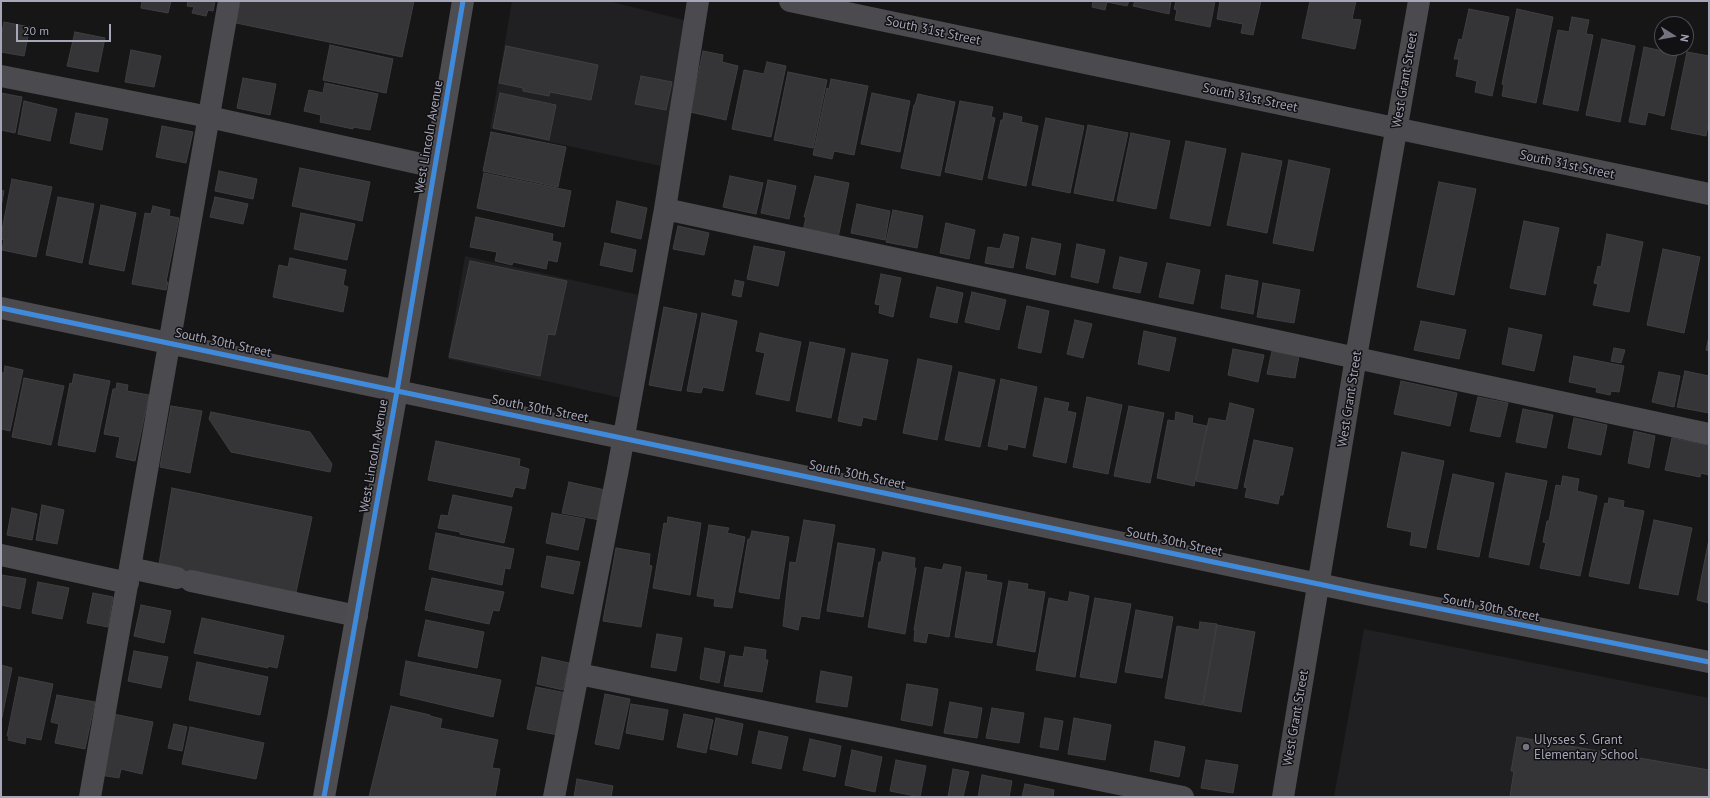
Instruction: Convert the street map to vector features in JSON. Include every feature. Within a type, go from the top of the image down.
[{"type":"main road","name":"West Lincoln Avenue","points":[[324,797],[397,391],[463,1]]},
{"type":"street","points":[[90,797],[229,1]]},
{"type":"street","points":[[554,797],[579,674],[665,209],[698,1]]},
{"type":"street","name":"South 31st Street","points":[[790,1],[1709,194]]},
{"type":"street","name":"West Grant Street","points":[[1283,797],[1320,584],[1356,357],[1397,129],[1418,1]]},
{"type":"street","points":[[1,76],[209,117],[435,167]]},
{"type":"street","points":[[665,209],[1709,434]]},
{"type":"street","name":"South 30th Street","points":[[1,308],[1320,584],[1709,662]]},
{"type":"street","points":[[1,556],[129,575],[184,580],[357,616]]},
{"type":"street","points":[[579,674],[1183,797]]},
{"type":"shaded area","points":[[512,1],[608,1],[688,21],[661,166],[490,129]]},
{"type":"shaded area","points":[[465,256],[639,295],[621,398],[448,359]]},
{"type":"shaded area","name":"Ulysses S. Grant Elementary School","points":[[1364,629],[1709,698],[1709,797],[1334,797]]},
{"type":"building","points":[[142,1],[171,1],[168,13],[141,8]]},
{"type":"building","points":[[188,1],[215,1],[213,11],[208,10],[206,16],[192,13],[194,7],[187,6]]},
{"type":"building","points":[[240,1],[414,1],[402,57],[236,23]]},
{"type":"building","points":[[1093,1],[1129,1],[1127,6],[1107,2],[1105,10],[1092,7]]},
{"type":"building","points":[[1135,1],[1171,1],[1169,14],[1133,6]]},
{"type":"building","points":[[1176,1],[1215,1],[1210,27],[1175,20],[1177,10],[1174,9]]},
{"type":"building","points":[[1220,1],[1261,1],[1253,35],[1241,33],[1243,24],[1217,19]]},
{"type":"building","points":[[1310,1],[1356,1],[1352,19],[1361,20],[1355,49],[1302,38]]},
{"type":"building","points":[[1469,9],[1509,17],[1492,96],[1475,92],[1477,81],[1456,76],[1459,59],[1454,59],[1459,39],[1462,40]]},
{"type":"building","points":[[1517,9],[1553,17],[1536,103],[1502,96],[1504,85],[1502,84]]},
{"type":"building","points":[[1572,17],[1589,20],[1586,34],[1593,35],[1578,111],[1543,104],[1558,30],[1569,32]]},
{"type":"building","points":[[4,22],[30,27],[24,56],[1,52],[1,37]]},
{"type":"building","points":[[75,32],[105,38],[98,72],[67,66]]},
{"type":"building","points":[[1602,39],[1635,46],[1620,122],[1586,115]]},
{"type":"building","points":[[330,45],[393,59],[386,93],[323,80]]},
{"type":"building","points":[[506,46],[598,65],[591,100],[550,92],[549,96],[523,91],[523,88],[499,83]]},
{"type":"building","points":[[1644,47],[1654,49],[1654,56],[1677,56],[1664,116],[1648,112],[1645,125],[1629,122]]},
{"type":"building","points":[[131,50],[161,56],[154,87],[125,82]]},
{"type":"building","points":[[703,51],[723,55],[722,62],[738,66],[726,120],[690,112]]},
{"type":"building","points":[[1694,53],[1709,56],[1709,120],[1706,136],[1671,129],[1686,56],[1694,56]]},
{"type":"building","points":[[767,62],[786,66],[771,137],[732,129],[744,70],[764,74]]},
{"type":"building","points":[[788,72],[827,80],[813,148],[774,140]]},
{"type":"building","points":[[641,76],[672,82],[666,110],[635,104]]},
{"type":"building","points":[[243,78],[276,84],[270,115],[237,108]]},
{"type":"building","points":[[831,79],[868,86],[854,155],[834,151],[832,159],[813,155],[827,88],[829,89]]},
{"type":"building","points":[[325,83],[378,94],[370,130],[353,127],[353,129],[320,122],[321,115],[304,111],[309,90],[323,93]]},
{"type":"building","points":[[1,93],[22,97],[15,133],[1,130]]},
{"type":"building","points":[[500,93],[556,105],[549,140],[493,128]]},
{"type":"building","points":[[872,93],[910,101],[900,152],[861,144]]},
{"type":"building","points":[[918,94],[955,102],[940,176],[901,168],[914,105]]},
{"type":"building","points":[[24,101],[57,109],[50,141],[18,134]]},
{"type":"building","points":[[960,101],[993,107],[991,117],[995,118],[982,180],[945,172]]},
{"type":"building","points":[[76,113],[108,119],[102,150],[70,143]]},
{"type":"building","points":[[1004,113],[1022,117],[1021,122],[1038,126],[1026,186],[988,178],[1001,120],[1003,120]]},
{"type":"building","points":[[1046,118],[1084,126],[1070,193],[1032,185]]},
{"type":"building","points":[[1088,125],[1128,133],[1113,201],[1074,193]]},
{"type":"building","points":[[162,126],[193,132],[186,163],[156,157]]},
{"type":"building","points":[[491,132],[566,147],[558,187],[483,171]]},
{"type":"building","points":[[1131,133],[1170,141],[1156,209],[1117,201]]},
{"type":"building","points":[[1186,141],[1226,149],[1210,226],[1170,218]]},
{"type":"building","points":[[1242,153],[1282,161],[1267,233],[1227,225]]},
{"type":"building","points":[[1289,160],[1330,169],[1313,251],[1273,243]]},
{"type":"building","points":[[300,168],[370,182],[362,221],[292,206]]},
{"type":"building","points":[[219,171],[257,179],[253,199],[215,191]]},
{"type":"building","points":[[484,173],[571,191],[564,227],[477,208]]},
{"type":"building","points":[[730,176],[763,183],[756,214],[723,207]]},
{"type":"building","points":[[815,176],[849,183],[838,238],[803,231],[806,217],[804,217]]},
{"type":"building","points":[[12,179],[52,187],[36,257],[2,250],[4,240],[1,239],[1,235]]},
{"type":"building","points":[[768,180],[796,186],[789,219],[761,213]]},
{"type":"building","points":[[1439,182],[1476,189],[1454,295],[1417,287]]},
{"type":"building","points":[[1,190],[4,191],[1,207]]},
{"type":"building","points":[[58,197],[94,204],[82,263],[46,255]]},
{"type":"building","points":[[215,197],[248,204],[243,224],[210,217]]},
{"type":"building","points":[[617,201],[647,208],[641,239],[611,232]]},
{"type":"building","points":[[857,204],[890,211],[885,240],[851,233]]},
{"type":"building","points":[[101,205],[136,213],[124,271],[89,264]]},
{"type":"building","points":[[153,206],[170,210],[169,216],[179,218],[166,282],[168,282],[166,290],[132,284],[145,213],[151,214]]},
{"type":"building","points":[[893,210],[923,216],[917,248],[886,242]]},
{"type":"building","points":[[301,213],[355,224],[347,260],[294,249]]},
{"type":"building","points":[[476,217],[553,234],[552,241],[561,243],[557,262],[548,260],[546,269],[513,262],[512,265],[495,261],[497,252],[470,247]]},
{"type":"building","points":[[1524,221],[1559,228],[1545,295],[1510,288]]},
{"type":"building","points":[[946,223],[975,230],[969,259],[940,253]]},
{"type":"building","points":[[678,226],[709,233],[704,255],[673,249]]},
{"type":"building","points":[[1004,234],[1019,237],[1013,268],[985,263],[988,247],[1000,249]]},
{"type":"building","points":[[1607,234],[1643,242],[1629,312],[1593,305],[1598,284],[1594,283],[1598,266],[1601,267]]},
{"type":"building","points":[[1032,238],[1061,244],[1055,275],[1026,268]]},
{"type":"building","points":[[605,243],[636,250],[632,272],[600,265]]},
{"type":"building","points":[[1077,244],[1105,250],[1098,283],[1071,277]]},
{"type":"building","points":[[754,246],[785,252],[778,286],[747,279]]},
{"type":"building","points":[[1663,249],[1700,257],[1684,333],[1647,325]]},
{"type":"building","points":[[1120,257],[1147,263],[1140,293],[1113,288]]},
{"type":"building","points":[[290,258],[346,270],[343,285],[348,287],[343,312],[273,297],[279,265],[288,267]]},
{"type":"building","points":[[470,261],[567,281],[555,335],[548,334],[540,376],[449,357]]},
{"type":"building","points":[[1167,263],[1200,270],[1193,304],[1159,297]]},
{"type":"building","points":[[881,274],[901,278],[893,317],[879,313],[880,305],[875,304]]},
{"type":"building","points":[[1226,275],[1258,281],[1253,314],[1221,308]]},
{"type":"building","points":[[735,280],[744,282],[741,297],[732,295]]},
{"type":"building","points":[[1263,283],[1300,290],[1294,323],[1257,317]]},
{"type":"building","points":[[937,287],[963,293],[957,323],[930,317]]},
{"type":"building","points":[[972,292],[1006,300],[999,330],[965,322]]},
{"type":"building","points":[[1027,306],[1049,311],[1041,353],[1018,348]]},
{"type":"building","points":[[664,307],[697,314],[681,391],[649,385]]},
{"type":"building","points":[[702,313],[737,321],[723,391],[703,387],[701,393],[687,391]]},
{"type":"building","points":[[1075,320],[1092,324],[1083,358],[1067,354]]},
{"type":"building","points":[[1421,321],[1466,330],[1459,359],[1414,350]]},
{"type":"building","points":[[1509,328],[1542,335],[1534,371],[1502,364]]},
{"type":"building","points":[[1144,331],[1176,338],[1169,371],[1138,364]]},
{"type":"building","points":[[760,333],[801,342],[789,401],[756,394],[765,353],[756,351]]},
{"type":"building","points":[[1709,336],[1709,351],[1706,350]]},
{"type":"building","points":[[810,342],[845,349],[831,418],[796,411]]},
{"type":"building","points":[[1614,348],[1625,350],[1621,363],[1611,361]]},
{"type":"building","points":[[1233,349],[1264,355],[1258,382],[1228,375]]},
{"type":"building","points":[[1272,351],[1299,356],[1295,378],[1267,374]]},
{"type":"building","points":[[852,353],[888,360],[876,420],[863,417],[861,426],[838,421]]},
{"type":"building","points":[[1574,356],[1624,366],[1619,392],[1611,391],[1610,395],[1596,392],[1597,388],[1569,382]]},
{"type":"building","points":[[918,359],[952,366],[937,440],[903,433]]},
{"type":"building","points":[[5,366],[23,370],[10,431],[1,429],[1,373],[4,373]]},
{"type":"building","points":[[1685,371],[1709,376],[1709,413],[1677,407]]},
{"type":"building","points":[[959,372],[995,380],[980,447],[945,440]]},
{"type":"building","points":[[1659,372],[1680,376],[1674,407],[1652,402]]},
{"type":"building","points":[[74,374],[110,381],[95,452],[58,445],[70,383],[72,384]]},
{"type":"building","points":[[24,378],[64,386],[51,445],[12,437]]},
{"type":"building","points":[[1001,379],[1037,387],[1025,448],[1008,444],[1007,450],[988,446]]},
{"type":"building","points":[[1401,381],[1457,393],[1450,426],[1394,414]]},
{"type":"building","points":[[117,383],[128,385],[127,391],[149,395],[135,461],[116,457],[120,437],[104,434],[113,389],[116,389]]},
{"type":"building","points":[[1087,397],[1122,405],[1108,474],[1073,467]]},
{"type":"building","points":[[1478,397],[1508,403],[1500,437],[1470,431]]},
{"type":"building","points":[[1045,398],[1069,403],[1067,411],[1076,413],[1066,463],[1033,456]]},
{"type":"building","points":[[1230,403],[1254,409],[1237,489],[1196,481],[1209,418],[1226,421]]},
{"type":"building","points":[[171,406],[202,411],[190,473],[160,467]]},
{"type":"building","points":[[1129,406],[1164,413],[1150,483],[1114,476]]},
{"type":"building","points":[[1523,409],[1553,415],[1546,448],[1516,442]]},
{"type":"building","points":[[211,412],[310,432],[332,464],[330,472],[231,452],[209,419]]},
{"type":"building","points":[[1176,412],[1193,416],[1192,423],[1207,426],[1194,486],[1157,478],[1168,420],[1175,421]]},
{"type":"building","points":[[1574,418],[1607,425],[1601,455],[1568,448]]},
{"type":"building","points":[[1634,431],[1655,436],[1649,468],[1628,463]]},
{"type":"building","points":[[1672,438],[1707,445],[1709,442],[1709,475],[1701,473],[1700,477],[1665,470]]},
{"type":"building","points":[[1254,440],[1293,448],[1283,495],[1280,495],[1278,504],[1245,497],[1247,488],[1244,487]]},
{"type":"building","points":[[436,441],[520,459],[519,466],[529,469],[525,489],[515,487],[512,497],[428,480]]},
{"type":"building","points":[[1402,452],[1444,461],[1426,548],[1410,545],[1412,532],[1387,527]]},
{"type":"building","points":[[1506,473],[1547,481],[1529,565],[1489,557]]},
{"type":"building","points":[[1453,474],[1494,483],[1479,557],[1437,549]]},
{"type":"building","points":[[1563,476],[1579,479],[1577,491],[1597,496],[1580,576],[1540,568],[1546,543],[1543,542],[1547,521],[1549,521],[1556,485],[1561,486]]},
{"type":"building","points":[[569,482],[605,490],[600,520],[562,513]]},
{"type":"building","points":[[172,488],[312,517],[295,597],[176,582],[159,564]]},
{"type":"building","points":[[453,495],[512,507],[504,543],[438,528],[441,515],[448,516]]},
{"type":"building","points":[[1609,498],[1624,501],[1623,507],[1644,511],[1629,584],[1589,576],[1605,503],[1608,504]]},
{"type":"building","points":[[42,505],[64,510],[57,544],[36,540]]},
{"type":"building","points":[[12,508],[37,514],[32,540],[7,535]]},
{"type":"building","points":[[552,513],[585,519],[578,550],[546,543]]},
{"type":"building","points":[[668,517],[701,523],[690,595],[653,588],[664,523],[667,524]]},
{"type":"building","points":[[804,520],[835,525],[819,619],[801,616],[798,630],[783,626],[790,562],[796,563]]},
{"type":"building","points":[[1654,520],[1692,528],[1678,595],[1639,588]]},
{"type":"building","points":[[709,525],[729,528],[727,533],[745,537],[732,608],[714,606],[715,599],[697,596]]},
{"type":"building","points":[[752,531],[789,537],[779,599],[739,592],[748,539],[750,539]]},
{"type":"building","points":[[436,533],[514,549],[510,569],[505,568],[502,585],[429,569]]},
{"type":"building","points":[[1709,539],[1709,603],[1697,600]]},
{"type":"building","points":[[838,543],[875,549],[863,617],[827,611]]},
{"type":"building","points":[[616,548],[650,554],[649,565],[652,566],[641,627],[603,621]]},
{"type":"building","points":[[883,552],[915,558],[914,568],[916,568],[905,634],[868,627],[879,562],[881,562]]},
{"type":"building","points":[[547,556],[580,562],[573,594],[541,587]]},
{"type":"building","points":[[944,564],[961,567],[949,637],[928,633],[926,643],[914,641],[914,630],[925,567],[942,570]]},
{"type":"building","points":[[966,572],[987,575],[986,580],[1002,583],[992,643],[955,637]]},
{"type":"building","points":[[1,575],[26,579],[20,609],[1,605]]},
{"type":"building","points":[[432,578],[504,592],[499,611],[493,610],[489,624],[425,610]]},
{"type":"building","points":[[1009,581],[1028,584],[1027,589],[1045,592],[1035,652],[997,645]]},
{"type":"building","points":[[38,582],[69,588],[62,619],[32,613]]},
{"type":"building","points":[[1070,592],[1089,596],[1075,677],[1036,670],[1049,598],[1068,602]]},
{"type":"building","points":[[93,593],[113,597],[108,627],[87,623]]},
{"type":"building","points":[[1095,598],[1131,604],[1116,683],[1080,677]]},
{"type":"building","points":[[141,605],[171,611],[164,643],[134,636]]},
{"type":"building","points":[[1136,610],[1173,617],[1162,678],[1125,672]]},
{"type":"building","points":[[202,618],[284,636],[277,668],[268,666],[268,668],[194,653]]},
{"type":"building","points":[[426,620],[484,632],[477,668],[418,656]]},
{"type":"building","points":[[1200,622],[1217,624],[1202,705],[1165,698],[1177,626],[1199,630]]},
{"type":"building","points":[[1217,625],[1255,632],[1241,712],[1203,705]]},
{"type":"building","points":[[657,634],[682,638],[676,671],[651,667]]},
{"type":"building","points":[[745,647],[766,650],[765,660],[768,660],[762,692],[724,686],[730,655],[743,657]]},
{"type":"building","points":[[705,648],[725,652],[719,683],[700,679]]},
{"type":"building","points":[[134,651],[168,657],[161,688],[128,681]]},
{"type":"building","points":[[542,657],[569,663],[563,690],[537,684]]},
{"type":"building","points":[[406,661],[501,680],[493,717],[400,695]]},
{"type":"building","points":[[197,662],[268,677],[260,715],[189,700]]},
{"type":"building","points":[[1,665],[12,668],[1,722]]},
{"type":"building","points":[[821,671],[852,677],[847,707],[816,702]]},
{"type":"building","points":[[19,677],[53,684],[41,740],[26,737],[25,744],[8,740],[9,736],[7,736]]},
{"type":"building","points":[[907,684],[938,689],[932,726],[901,720]]},
{"type":"building","points":[[536,687],[566,693],[558,735],[527,729]]},
{"type":"building","points":[[605,694],[630,699],[619,749],[595,744]]},
{"type":"building","points":[[57,695],[95,702],[85,749],[55,743],[59,724],[51,722]]},
{"type":"building","points":[[950,702],[982,708],[977,738],[944,733]]},
{"type":"building","points":[[631,704],[668,710],[663,740],[626,733]]},
{"type":"building","points":[[391,706],[442,719],[440,728],[498,740],[492,768],[500,769],[495,797],[369,797]]},
{"type":"building","points":[[992,708],[1024,713],[1019,743],[986,738]]},
{"type":"building","points":[[113,714],[153,722],[142,774],[121,769],[119,778],[100,775]]},
{"type":"building","points":[[684,714],[713,720],[706,753],[677,747]]},
{"type":"building","points":[[716,718],[743,724],[737,755],[710,749]]},
{"type":"building","points":[[1045,718],[1063,721],[1058,750],[1040,747]]},
{"type":"building","points":[[1074,718],[1111,725],[1105,760],[1068,754]]},
{"type":"building","points":[[174,724],[187,727],[182,751],[168,748]]},
{"type":"building","points":[[190,727],[264,743],[256,779],[182,764]]},
{"type":"building","points":[[759,731],[788,737],[781,769],[752,763]]},
{"type":"building","points":[[1517,737],[1709,770],[1709,797],[1510,797],[1514,771],[1511,771]]},
{"type":"building","points":[[810,739],[841,746],[835,777],[803,770]]},
{"type":"building","points":[[1155,741],[1185,747],[1179,777],[1150,771]]},
{"type":"building","points":[[852,750],[882,757],[875,792],[845,785]]},
{"type":"building","points":[[896,760],[926,766],[920,797],[890,791]]},
{"type":"building","points":[[1206,760],[1238,765],[1233,793],[1201,788]]},
{"type":"building","points":[[953,769],[969,772],[963,797],[948,797]]},
{"type":"building","points":[[982,775],[1012,781],[1009,797],[978,797]]},
{"type":"building","points":[[577,779],[613,786],[611,797],[574,797]]},
{"type":"building","points":[[1025,784],[1054,790],[1053,797],[1022,797]]},
{"type":"cycle path","points":[[324,797],[397,391],[463,1]]},
{"type":"cycle path","points":[[1,308],[1371,595],[1709,662]]},
{"type":"place","name":"Ulysses S. Grant Elementary School","points":[[1526,747]]}]
